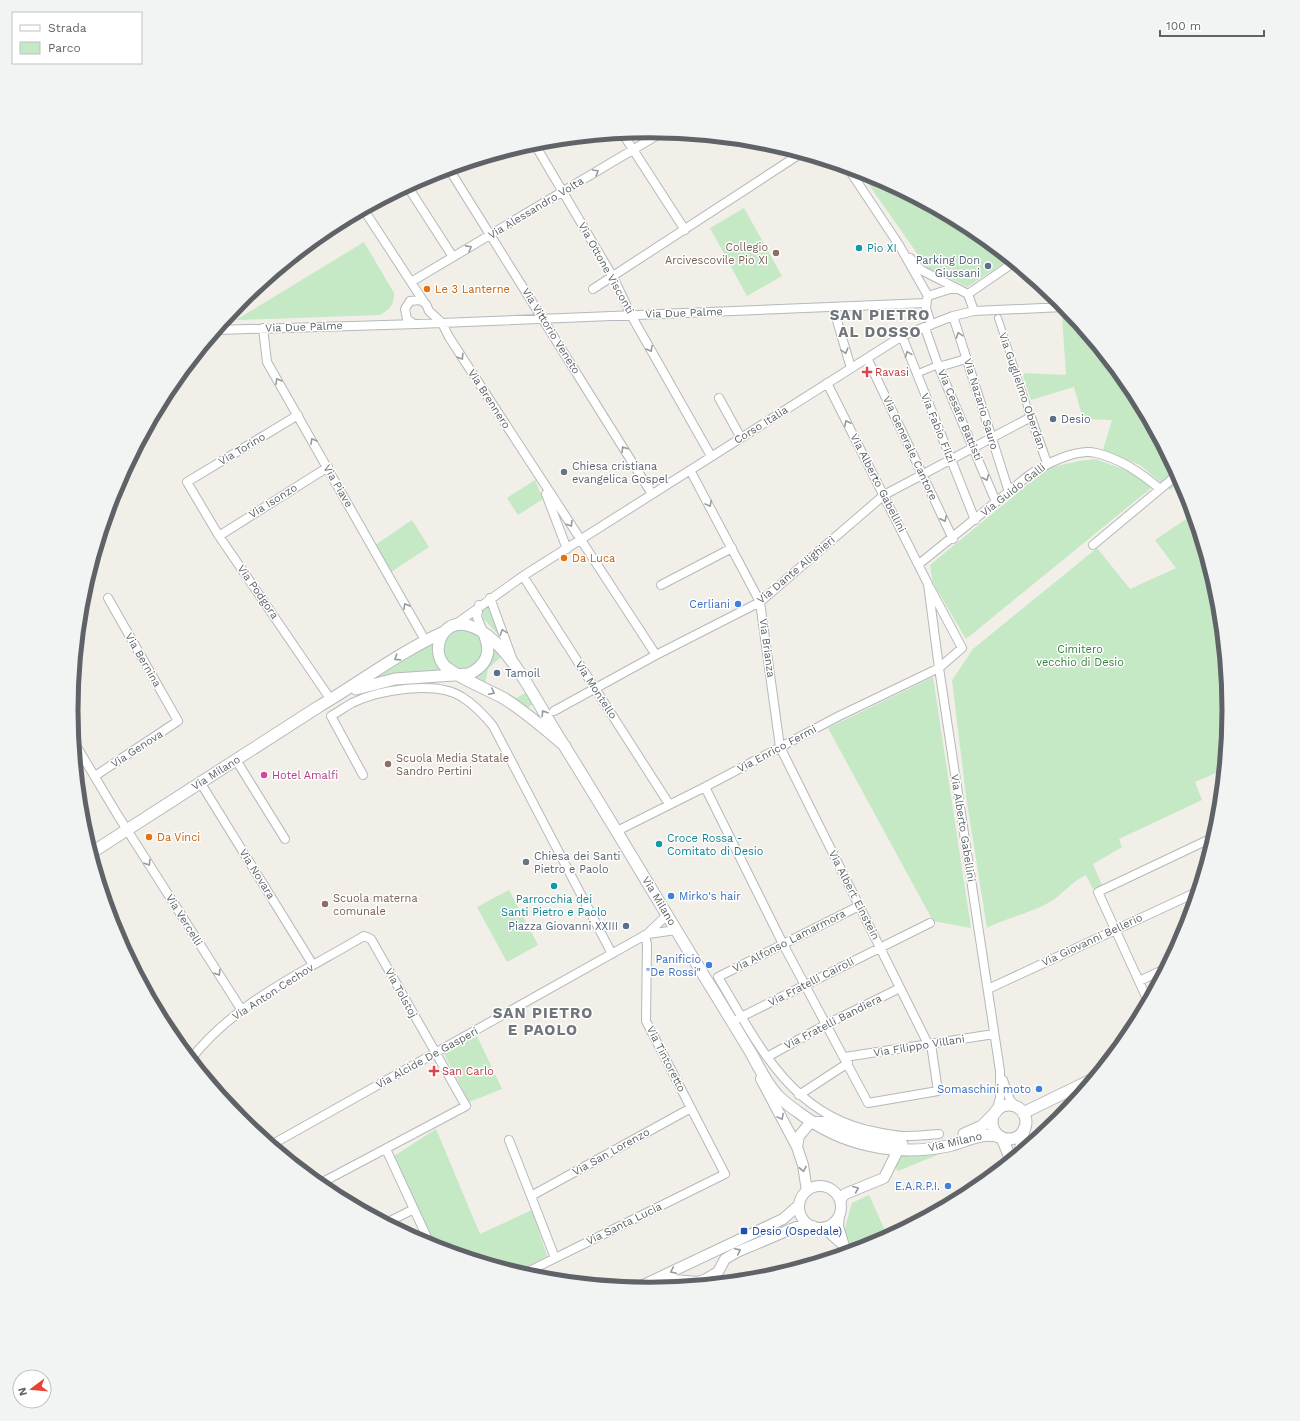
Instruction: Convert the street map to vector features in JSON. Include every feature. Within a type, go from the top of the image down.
[{"type":"main road","points":[[462,624],[473,625],[484,634],[488,651],[486,661],[479,669],[469,674],[458,674],[449,670],[442,662],[438,652],[439,642],[448,629],[462,624]]},
{"type":"main road","name":"Via Milano","points":[[95,851],[200,782],[342,694],[425,640],[448,629]]},
{"type":"main road","name":"Via Milano","points":[[484,634],[495,642],[514,666],[565,746],[732,1021],[763,1077],[780,1098],[811,1122],[842,1138],[886,1150],[946,1146],[984,1135],[1000,1137]]},
{"type":"main road","name":"Via Milano","points":[[342,694],[395,679],[458,674],[502,697],[525,712],[565,746]]},
{"type":"main road","name":"Via Milano","points":[[753,1057],[788,1096],[811,1114],[842,1130],[873,1140],[906,1144],[946,1140],[975,1130],[987,1122],[996,1112]]},
{"type":"main road","points":[[1009,1155],[1006,1146],[995,1131],[993,1125],[996,1112],[1005,1106],[1020,1110],[1084,1083]]},
{"type":"main road","points":[[1020,1110],[1026,1121],[1021,1145]]},
{"type":"main road","points":[[1000,1137],[1007,1139],[1014,1138],[1021,1134],[1025,1128]]},
{"type":"street","name":"Via Alessandro Volta","points":[[413,285],[453,257],[653,138]]},
{"type":"street","points":[[626,139],[685,230]]},
{"type":"street","name":"Via Ottone Visconti","points":[[537,149],[613,277],[631,315],[712,456]]},
{"type":"street","points":[[593,289],[795,157]]},
{"type":"street","name":"Via Vittorio Veneto","points":[[452,174],[544,318],[652,494]]},
{"type":"street","points":[[853,176],[899,245],[921,270],[968,294],[974,312]]},
{"type":"street","points":[[411,191],[453,257]]},
{"type":"street","points":[[366,214],[430,311],[442,323]]},
{"type":"street","name":"Via Cesare Battisti","points":[[899,245],[927,300],[928,326],[938,365],[996,502]]},
{"type":"street","points":[[968,294],[1009,266]]},
{"type":"street","points":[[413,285],[410,302],[406,307],[405,315],[408,321],[417,324],[426,320],[430,311]]},
{"type":"street","name":"Via Due Palme","points":[[223,330],[833,308],[927,300],[950,290],[959,289]]},
{"type":"street","points":[[410,302],[418,299],[424,302]]},
{"type":"street","name":"Corso Italia","points":[[448,629],[523,576],[902,336],[953,316],[974,312],[1055,307]]},
{"type":"street","points":[[833,308],[850,368]]},
{"type":"street","points":[[391,324],[400,320],[405,315]]},
{"type":"street","name":"Via Nazario Sauro","points":[[953,316],[1009,492]]},
{"type":"street","name":"Via Guglielmo Oberdan","points":[[998,318],[1047,463]]},
{"type":"street","name":"Via Brennero","points":[[442,323],[448,337],[539,474],[580,541],[656,654]]},
{"type":"street","name":"Via Piave","points":[[263,328],[267,362],[425,640]]},
{"type":"street","name":"Via Fabio Filzi","points":[[902,336],[975,520]]},
{"type":"street","name":"Via Generale Cantore","points":[[867,358],[952,538]]},
{"type":"street","points":[[916,374],[938,365],[942,366],[966,359]]},
{"type":"street","name":"Via Alberto Gabellini","points":[[827,383],[928,584],[962,648]]},
{"type":"street","points":[[719,398],[741,438]]},
{"type":"street","name":"Via Torino","points":[[187,482],[298,415]]},
{"type":"street","name":"Via Dante Alighieri","points":[[554,711],[656,654],[760,602],[884,495],[1031,417]]},
{"type":"street","name":"Via Guido Galli","points":[[919,564],[1047,463],[1079,454],[1096,452],[1136,470],[1160,489]]},
{"type":"street","name":"Via Isonzo","points":[[219,536],[328,467]]},
{"type":"street","name":"Via Brianza","points":[[690,470],[760,602],[780,747]]},
{"type":"street","name":"Via Brennero","points":[[539,474],[567,549]]},
{"type":"street","points":[[1093,545],[1172,479]]},
{"type":"street","name":"Via Podgora","points":[[187,482],[219,536],[331,700]]},
{"type":"street","points":[[661,585],[732,548]]},
{"type":"street","name":"Via Montello","points":[[523,576],[669,804]]},
{"type":"street","name":"Via Alberto Gabellini","points":[[928,584],[939,668],[1000,1071],[1008,1096],[1020,1110]]},
{"type":"street","name":"Via Bernina","points":[[108,598],[178,721]]},
{"type":"street","points":[[490,598],[514,666]]},
{"type":"street","points":[[480,605],[477,617],[484,634]]},
{"type":"street","name":"Via Enrico Fermi","points":[[617,832],[839,716],[939,668],[962,648]]},
{"type":"street","points":[[363,775],[331,716],[353,703],[391,692],[416,689],[445,690],[461,696],[478,708],[493,726],[612,954]]},
{"type":"street","name":"Via Genova","points":[[95,776],[178,721]]},
{"type":"street","name":"Via Albert Einstein","points":[[780,747],[900,988],[930,1044],[938,1091],[868,1103],[846,1060]]},
{"type":"street","name":"Via Vercelli","points":[[79,751],[127,830],[241,1009]]},
{"type":"street","points":[[236,760],[286,839]]},
{"type":"street","name":"Via Novara","points":[[200,782],[313,966]]},
{"type":"street","points":[[704,787],[784,944],[846,1060]]},
{"type":"street","points":[[1146,996],[1098,892],[1207,840]]},
{"type":"street","name":"Via Giovanni Bellerio","points":[[988,989],[1192,894]]},
{"type":"street","name":"Via Alfonso Lamarmora","points":[[742,1017],[718,977],[859,906]]},
{"type":"street","points":[[646,935],[667,914]]},
{"type":"street","name":"Via Fratelli Cairoli","points":[[732,1021],[930,923]]},
{"type":"street","points":[[646,935],[676,930]]},
{"type":"street","name":"Via Alcide De Gasperi","points":[[275,1143],[646,935]]},
{"type":"street","name":"Via Tintoretto","points":[[646,935],[646,1021],[725,1174]]},
{"type":"street","name":"Via Anton Cechov","points":[[193,1055],[205,1040],[241,1009],[364,936]]},
{"type":"street","name":"Via Tolstoj","points":[[364,936],[371,939],[434,1053],[466,1106],[386,1149]]},
{"type":"street","points":[[1139,981],[1158,972]]},
{"type":"street","name":"Via Fratelli Bandiera","points":[[767,1057],[827,1024],[900,988]]},
{"type":"street","points":[[742,1017],[767,1057],[785,1081],[799,1095],[821,1112],[846,1124],[876,1132],[905,1136],[939,1134]]},
{"type":"street","name":"Via Filippo Villani","points":[[799,1095],[846,1060],[930,1044],[994,1034]]},
{"type":"street","name":"Via Milano","points":[[753,1057],[763,1084],[797,1147],[803,1165],[807,1191]]},
{"type":"street","name":"Via Alberto Gabellini","points":[[996,1112],[1000,1098],[1000,1071]]},
{"type":"street","name":"Via San Lorenzo","points":[[531,1196],[691,1108]]},
{"type":"street","points":[[797,1147],[799,1136],[811,1122]]},
{"type":"street","name":"Via Milano","points":[[811,1122],[826,1122]]},
{"type":"street","points":[[509,1140],[555,1258]]},
{"type":"street","name":"Via Milano","points":[[873,1140],[886,1150]]},
{"type":"street","points":[[325,1181],[386,1149],[427,1237]]},
{"type":"street","points":[[874,1182],[884,1168],[887,1155],[886,1150]]},
{"type":"street","points":[[840,1200],[845,1194],[884,1178],[898,1150]]},
{"type":"street","name":"Via Santa Lucia","points":[[531,1270],[725,1174]]},
{"type":"street","points":[[650,1282],[783,1219],[799,1205],[807,1191],[819,1186],[826,1186],[832,1189],[840,1200],[839,1226],[845,1248]]},
{"type":"street","points":[[799,1205],[802,1218],[813,1226]]},
{"type":"street","points":[[391,1221],[414,1209]]},
{"type":"street","points":[[823,1228],[834,1223],[840,1213]]},
{"type":"street","points":[[707,1279],[718,1272],[724,1259],[796,1226],[813,1226],[823,1228],[843,1248]]},
{"type":"street","points":[[671,1281],[674,1280],[694,1280],[692,1272],[694,1261]]},
{"type":"green space","points":[[866,181],[903,197],[936,215],[968,235],[1005,263],[967,287],[938,272],[928,269]]},
{"type":"green space","points":[[744,208],[782,276],[747,296],[710,228]]},
{"type":"green space","points":[[364,242],[394,293],[391,306],[380,315],[236,320]]},
{"type":"green space","points":[[1062,315],[1080,333],[1104,362],[1126,393],[1163,458],[1175,486],[1170,490],[1140,465],[1103,450],[1112,420],[1083,419],[1074,387],[1031,400],[1023,376],[1025,373],[1066,375]]},
{"type":"green space","points":[[1095,459],[1134,473],[1151,488],[966,639],[933,583],[930,565],[1048,468]]},
{"type":"green space","points":[[535,480],[543,499],[518,515],[507,498]]},
{"type":"green space","name":"Cimitero vecchio di Desio","points":[[1188,518],[1203,562],[1217,636],[1221,673],[1222,710],[1221,748],[1218,772],[1195,782],[1202,800],[1119,839],[1122,847],[1093,864],[1102,885],[1093,889],[1086,875],[1048,903],[987,928],[966,796],[952,680],[973,649],[1097,548],[1130,589],[1176,568],[1155,540]]},
{"type":"green space","points":[[412,520],[429,547],[391,572],[375,545]]},
{"type":"green space","points":[[489,603],[501,638],[483,618],[483,611]]},
{"type":"green space","points":[[463,629],[477,635],[483,649],[477,663],[463,669],[449,663],[443,649],[449,635]]},
{"type":"green space","points":[[436,639],[445,671],[415,671],[378,679],[375,675]]},
{"type":"green space","points":[[492,647],[502,656],[488,669],[485,684],[473,680],[471,675]]},
{"type":"green space","points":[[933,677],[971,928],[933,921],[828,728]]},
{"type":"green space","points":[[496,687],[516,698],[525,693],[523,688],[533,704],[526,709],[495,688]]},
{"type":"green space","points":[[509,890],[538,945],[507,962],[477,907]]},
{"type":"green space","points":[[477,1036],[502,1089],[469,1102],[444,1054]]},
{"type":"green space","points":[[436,1129],[480,1234],[532,1210],[547,1256],[523,1268],[466,1252],[432,1239],[394,1156]]},
{"type":"green space","points":[[952,1149],[898,1171],[895,1167],[897,1157],[904,1153]]},
{"type":"green space","points":[[869,1195],[886,1232],[851,1246],[844,1231],[852,1203]]},
{"type":"place","name":"Pio XI","points":[[859,248]]},
{"type":"place","name":"Collegio Arcivescovile Pio XI","points":[[776,253]]},
{"type":"place","name":"Parking Don Giussani","points":[[988,266]]},
{"type":"place","name":"Le 3 Lanterne","points":[[427,289]]},
{"type":"place","name":"Ravasi","points":[[867,372]]},
{"type":"place","name":"Desio","points":[[1053,419]]},
{"type":"place","name":"Chiesa cristiana evangelica Gospel","points":[[564,472]]},
{"type":"place","name":"Da Luca","points":[[564,558]]},
{"type":"place","name":"Cerliani","points":[[738,604]]},
{"type":"place","name":"Tamoil","points":[[497,673]]},
{"type":"place","name":"Scuola Media Statale Sandro Pertini","points":[[388,764]]},
{"type":"place","name":"Hotel Amalfi","points":[[264,775]]},
{"type":"place","name":"Da Vinci","points":[[149,837]]},
{"type":"place","name":"Croce Rossa - Comitato di Desio","points":[[659,844]]},
{"type":"place","name":"Chiesa dei Santi Pietro e Paolo","points":[[526,862]]},
{"type":"place","name":"Parrocchia dei Santi Pietro e Paolo","points":[[554,886]]},
{"type":"place","name":"Mirko's hair","points":[[671,896]]},
{"type":"place","name":"Scuola materna comunale","points":[[325,904]]},
{"type":"place","name":"Piazza Giovanni XXIII","points":[[626,926]]},
{"type":"place","name":"Panificio \"De Rossi\"","points":[[709,965]]},
{"type":"place","name":"San Carlo","points":[[434,1071]]},
{"type":"place","name":"Somaschini moto","points":[[1039,1089]]},
{"type":"place","name":"E.A.R.P.I.","points":[[948,1186]]},
{"type":"place","name":"Desio (Ospedale)","points":[[744,1231]]},
{"type":"district","name":"SAN PIETRO AL DOSSO","points":[[880,324]]},
{"type":"district","name":"SAN PIETRO E PAOLO","points":[[543,1022]]}]
